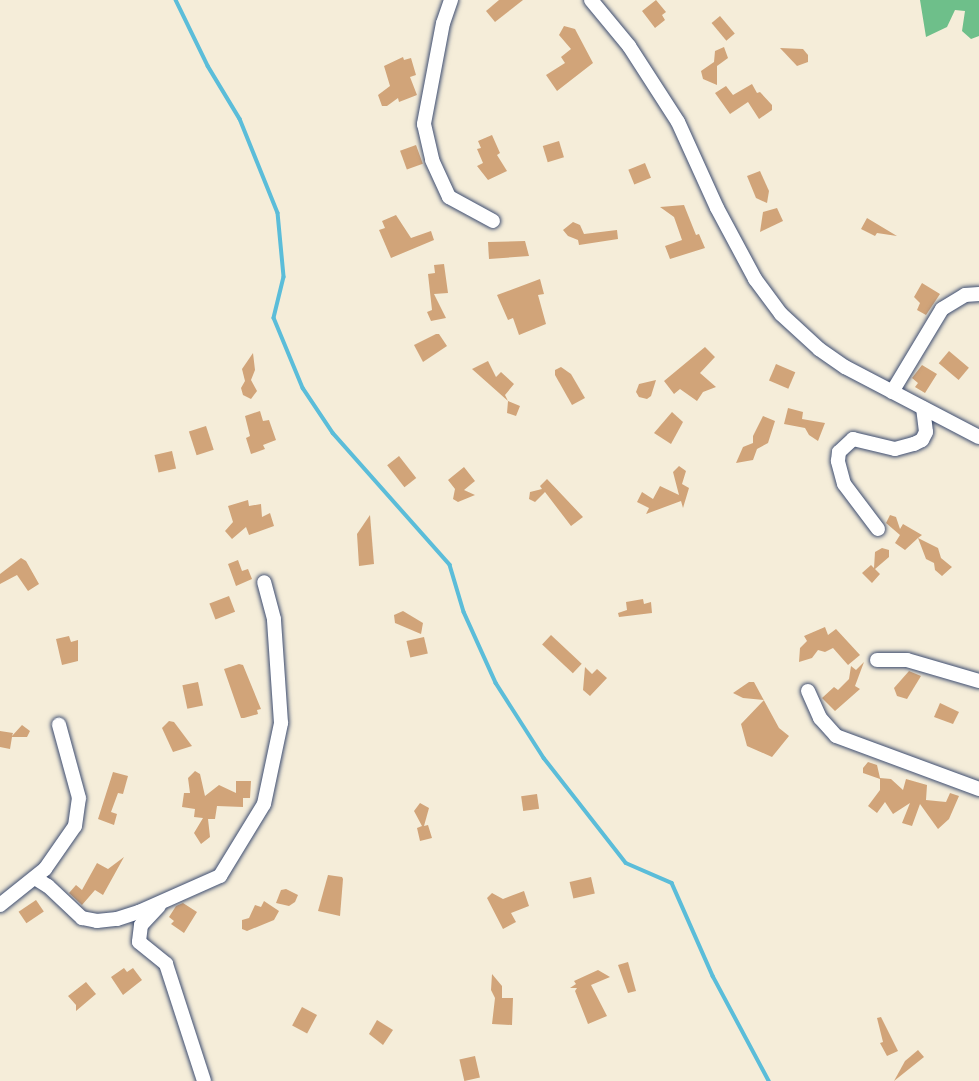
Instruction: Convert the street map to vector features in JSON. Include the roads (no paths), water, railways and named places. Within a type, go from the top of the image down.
[{"type":"street","points":[[451,0],[443,23],[424,124],[432,160],[449,197],[493,221]]},
{"type":"street","points":[[591,0],[629,46],[678,122],[723,220],[755,279],[781,314],[820,349],[892,392],[979,437]]},
{"type":"street","points":[[892,392],[942,309],[965,295],[979,294]]},
{"type":"street","points":[[878,528],[844,484],[838,461],[839,452],[853,439],[895,449],[922,440],[926,432],[923,408]]},
{"type":"street","points":[[35,877],[89,921],[117,919],[220,876],[264,804],[270,785],[281,710],[274,619],[264,582]]},
{"type":"street","points":[[877,660],[906,660],[979,681]]},
{"type":"street","points":[[808,691],[820,718],[836,736],[979,789]]},
{"type":"street","points":[[0,905],[35,877],[67,839],[79,812],[74,777],[59,724]]},
{"type":"street","points":[[166,898],[141,925],[139,942],[166,964],[204,1081]]},
{"type":"waterway","points":[[176,0],[208,66],[240,119],[278,213],[284,277],[274,318],[303,388],[333,433],[450,565],[464,612],[496,683],[544,758],[626,863],[672,883],[713,976],[769,1081]]}]
